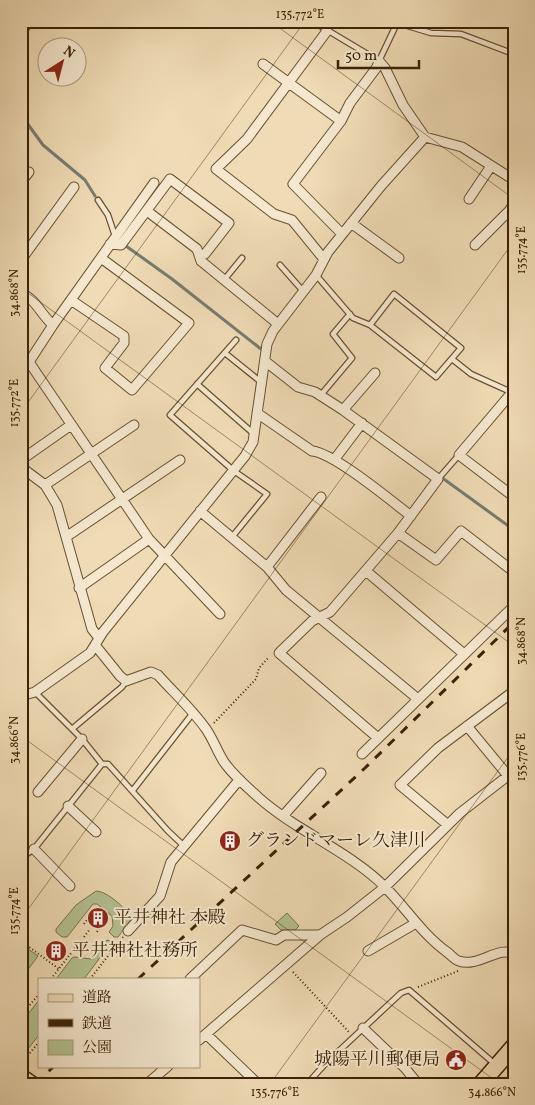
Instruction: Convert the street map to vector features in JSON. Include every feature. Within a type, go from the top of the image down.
[{"type":"main road","points":[[481,1084],[514,1046]]},
{"type":"main road","points":[[21,1075],[34,1084]]},
{"type":"street","points":[[323,258],[292,220],[274,214],[216,170],[247,139],[327,31]]},
{"type":"street","points":[[342,234],[293,184],[341,121],[350,103],[377,67],[379,61]]},
{"type":"street","points":[[379,61],[385,68],[404,105],[425,136],[462,147],[514,180]]},
{"type":"street","points":[[263,64],[341,121]]},
{"type":"street","points":[[21,696],[35,692],[90,653],[97,641],[245,456],[253,442],[267,344],[278,324],[316,275],[323,258],[381,186],[425,136]]},
{"type":"street","points":[[469,200],[491,166]]},
{"type":"street","points":[[21,182],[29,172]]},
{"type":"street","points":[[113,241],[121,245],[170,179],[229,223],[205,254],[199,255]]},
{"type":"street","points":[[154,183],[130,210],[113,241],[25,362],[149,538],[220,614]]},
{"type":"street","points":[[21,260],[74,187]]},
{"type":"street","points":[[475,246],[514,204]]},
{"type":"street","points":[[147,211],[198,249],[201,261],[278,324]]},
{"type":"street","points":[[351,223],[399,258]]},
{"type":"street","points":[[71,300],[124,336],[124,343],[105,368],[132,390],[189,323],[100,258]]},
{"type":"street","points":[[21,294],[30,297],[53,325]]},
{"type":"street","points":[[265,361],[298,387],[320,396],[343,410],[438,479],[398,533],[330,612],[312,621],[278,652],[378,738]]},
{"type":"street","points":[[343,410],[375,373]]},
{"type":"street","points":[[513,391],[459,455],[513,495]]},
{"type":"street","points":[[258,413],[312,451],[320,452],[334,460],[411,516]]},
{"type":"street","points":[[334,460],[362,423]]},
{"type":"street","points":[[21,460],[71,425]]},
{"type":"street","points":[[45,485],[134,425]]},
{"type":"street","points":[[66,537],[180,460]]},
{"type":"street","points":[[21,467],[45,485],[57,505],[92,629],[97,641],[120,676],[126,681],[151,672],[158,675],[207,730],[224,762],[239,780],[283,816],[324,844],[354,861],[384,887],[424,932],[460,961],[476,962],[502,952],[514,954]]},
{"type":"street","points":[[267,567],[321,497]]},
{"type":"street","points":[[200,511],[267,567],[286,590],[418,699]]},
{"type":"street","points":[[398,533],[436,560],[461,531],[514,572]]},
{"type":"street","points":[[80,588],[149,538]]},
{"type":"street","points":[[366,571],[464,654]]},
{"type":"street","points":[[362,754],[514,606]]},
{"type":"street","points":[[448,825],[400,785],[438,748],[514,691]]},
{"type":"street","points":[[258,1084],[202,1037],[286,964],[384,887],[460,813],[512,776],[467,726]]},
{"type":"street","points":[[38,792],[82,739]]},
{"type":"street","points":[[283,816],[321,773]]},
{"type":"street","points":[[128,930],[160,896],[170,862],[239,780]]},
{"type":"street","points":[[68,806],[96,832]]},
{"type":"street","points":[[34,849],[70,886]]},
{"type":"street","points":[[368,951],[416,923]]},
{"type":"street","points":[[191,978],[242,930],[276,940],[284,934],[320,936]]},
{"type":"street","points":[[363,1028],[405,1068],[418,1084]]},
{"type":"street","points":[[147,1084],[166,1068]]},
{"type":"lane","points":[[21,36],[32,21]]},
{"type":"lane","points":[[312,21],[379,61],[398,22],[432,33],[461,34],[514,54]]},
{"type":"lane","points":[[98,200],[108,215],[113,241]]},
{"type":"lane","points":[[224,280],[242,258]]},
{"type":"lane","points":[[280,265],[303,291]]},
{"type":"lane","points":[[316,275],[353,318],[370,324],[436,377],[461,348],[394,294],[370,324]]},
{"type":"lane","points":[[320,396],[352,358],[333,334],[350,314]]},
{"type":"lane","points":[[232,537],[267,494],[234,471],[170,415],[236,340]]},
{"type":"lane","points":[[225,353],[262,382]]},
{"type":"lane","points":[[452,359],[471,374],[513,391]]},
{"type":"lane","points":[[197,384],[254,434]]},
{"type":"lane","points":[[438,479],[459,455]]},
{"type":"lane","points":[[72,729],[122,687],[126,681]]},
{"type":"lane","points":[[35,692],[82,739],[102,764]]},
{"type":"lane","points":[[133,790],[193,713]]},
{"type":"lane","points":[[102,764],[108,764],[133,790],[168,832],[184,846]]},
{"type":"lane","points":[[21,858],[34,849],[102,764]]},
{"type":"lane","points":[[307,1084],[363,1028],[401,993],[408,990],[497,1066]]},
{"type":"path","points":[[207,730],[256,679],[259,668],[270,655],[278,652]]},
{"type":"path","points":[[84,924],[96,908],[108,917],[96,933]]},
{"type":"path","points":[[84,937],[90,929]]},
{"type":"path","points":[[91,978],[128,930]]},
{"type":"path","points":[[21,941],[59,968]]},
{"type":"path","points":[[52,978],[78,944]]},
{"type":"path","points":[[408,990],[476,962]]},
{"type":"path","points":[[286,964],[354,1037]]},
{"type":"path","points":[[21,1016],[38,995]]},
{"type":"path","points":[[21,1064],[38,1043]]},
{"type":"green space","points":[[96,891],[106,894],[122,906],[131,920],[118,937],[114,937],[109,932],[113,926],[112,916],[97,904],[93,904],[67,937],[62,937],[56,932],[56,929],[76,905]]},
{"type":"green space","points":[[287,913],[299,926],[295,930],[281,930],[275,924]]},
{"type":"green space","points":[[107,940],[111,941],[85,978],[57,978],[72,958],[92,959]]},
{"type":"green space","points":[[21,944],[38,956],[21,979]]},
{"type":"green space","points":[[38,1001],[38,1036],[24,1054],[21,1054],[21,1023]]},
{"type":"waterway","points":[[21,120],[27,123],[43,145],[85,180],[95,196]]},
{"type":"waterway","points":[[126,246],[172,279],[261,349]]},
{"type":"waterway","points":[[441,477],[514,530]]},
{"type":"railway","points":[[139,978],[365,768],[514,622]]},
{"type":"railway","points":[[36,1084],[52,1068]]},
{"type":"place","name":"グランドマーレ久津川","points":[[230,841]]},
{"type":"place","name":"平井神社 本殿","points":[[98,918]]},
{"type":"place","name":"平井神社社務所","points":[[56,951]]},
{"type":"place","name":"城陽平川郵便局","points":[[456,1060]]}]
